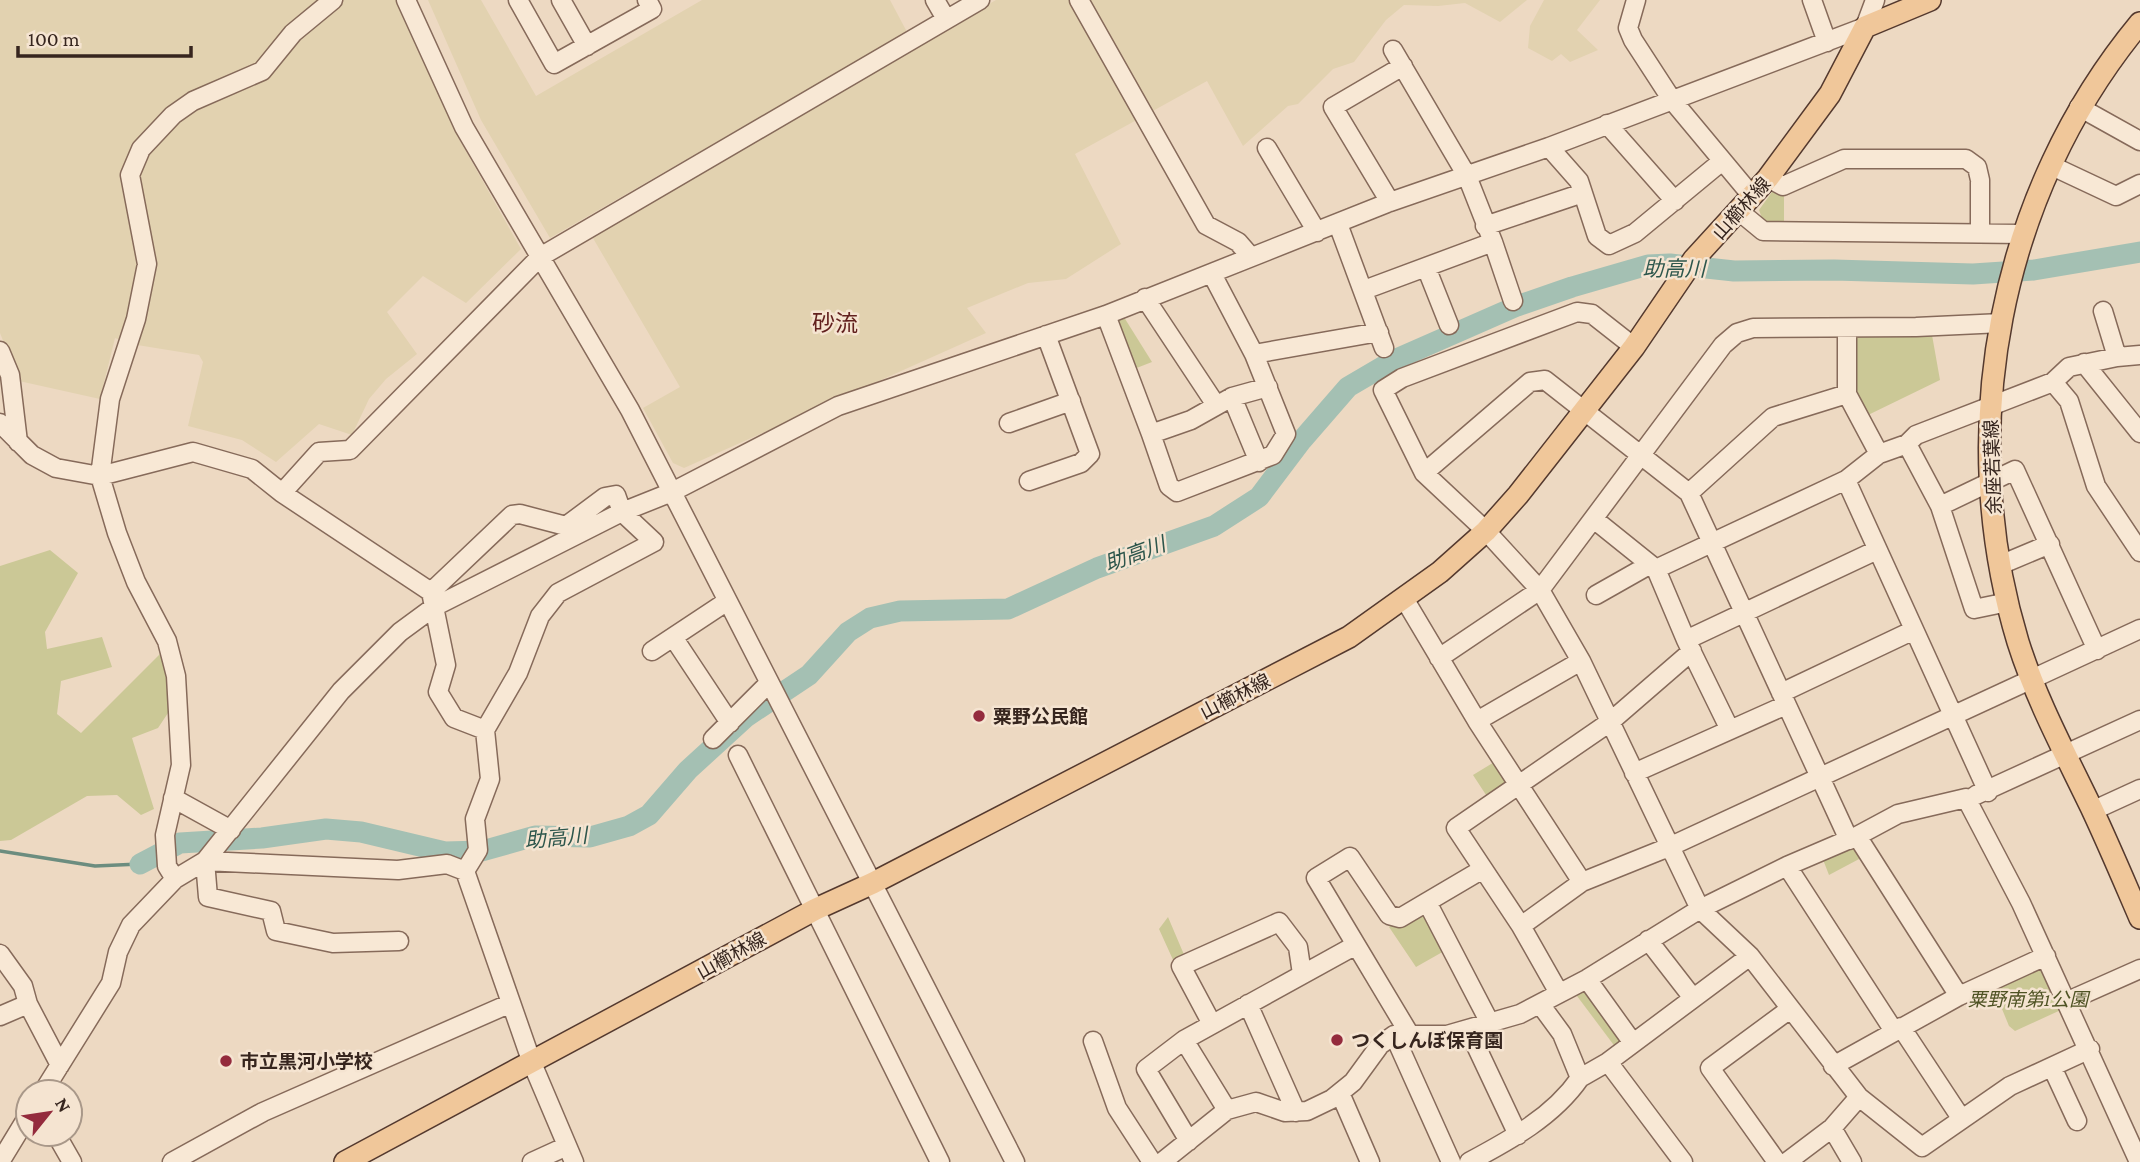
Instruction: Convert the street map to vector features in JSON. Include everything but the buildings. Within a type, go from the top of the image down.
[{"type":"main road","points":[[1864,27],[1930,0]]},
{"type":"main road","name":"余座若葉線","points":[[2140,23],[2107,63],[2079,107],[2050,165],[2024,234],[2014,271],[1993,359],[1990,404],[1990,480],[2000,565],[2008,602],[2032,679],[2140,918]]},
{"type":"main road","name":"山櫛林線","points":[[345,1162],[816,909],[873,883],[1349,637],[1405,600],[1486,531],[1584,410],[1634,347],[1693,259],[1768,178],[1830,94],[1864,27]]},
{"type":"street","points":[[176,879],[167,866],[164,835],[181,765],[176,676],[167,641],[136,582],[117,533],[100,476],[110,398],[136,319],[147,264],[130,175],[141,149],[173,115],[203,96],[262,71],[293,33],[333,0]]},
{"type":"street","points":[[406,0],[464,127],[630,410],[1015,1162]]},
{"type":"street","points":[[518,0],[554,64],[652,9],[647,0]]},
{"type":"street","points":[[561,0],[587,46]]},
{"type":"street","points":[[934,0],[946,19]]},
{"type":"street","points":[[282,493],[319,452],[350,450],[540,257],[979,0]]},
{"type":"street","points":[[1079,0],[1206,225],[1238,242],[1251,257]]},
{"type":"street","points":[[1636,0],[1628,28],[1672,100],[1721,162],[1763,231],[2024,234]]},
{"type":"street","points":[[1812,0],[1827,42]]},
{"type":"street","points":[[433,600],[622,512],[672,492],[838,406],[1106,315],[1390,202],[1549,147],[1827,42],[1864,27],[1875,0]]},
{"type":"street","points":[[1393,50],[1467,176],[1513,301]]},
{"type":"street","points":[[1390,202],[1333,107],[1403,66]]},
{"type":"street","points":[[2079,107],[2140,141]]},
{"type":"street","points":[[1607,124],[1675,201]]},
{"type":"street","points":[[1549,147],[1579,181],[1598,236],[1609,245],[1635,233],[1721,162]]},
{"type":"street","points":[[1268,148],[1317,232]]},
{"type":"street","points":[[1768,178],[1783,186],[1843,159],[1965,159],[1977,167],[1980,180],[1980,232]]},
{"type":"street","points":[[2050,165],[2116,196],[2140,184]]},
{"type":"street","points":[[1485,226],[1583,192]]},
{"type":"street","points":[[1254,354],[1381,340],[1338,224]]},
{"type":"street","points":[[1364,290],[1493,242]]},
{"type":"street","points":[[1426,267],[1449,325]]},
{"type":"street","points":[[1106,315],[1169,486],[1177,492],[1259,462],[1273,455],[1286,435],[1254,354],[1212,274]]},
{"type":"street","points":[[1145,298],[1216,405]]},
{"type":"street","points":[[2103,311],[2117,357]]},
{"type":"street","points":[[1634,347],[1592,314],[1577,312],[1402,378],[1383,390],[1424,473],[1486,531],[1540,590],[1581,661],[1700,909],[1751,956],[1859,1097],[1922,1147],[2010,1086],[2090,1049]]},
{"type":"street","points":[[1440,658],[1540,590],[1595,520],[1723,345],[1737,333],[1769,327],[1847,328],[2002,323]]},
{"type":"street","points":[[1847,328],[1847,394],[1879,454]]},
{"type":"street","points":[[1029,481],[1081,464],[1090,454],[1046,335]]},
{"type":"street","points":[[0,351],[10,376],[18,442]]},
{"type":"street","points":[[1595,595],[1846,480],[1879,454],[1907,444],[1916,435],[1990,404],[2053,382],[2069,367],[2140,355]]},
{"type":"street","points":[[2084,363],[2140,433]]},
{"type":"street","points":[[1424,473],[1530,382],[1545,380],[1689,493],[1820,776],[1853,838],[1959,996]]},
{"type":"street","points":[[2053,382],[2069,401],[2096,486],[2140,552]]},
{"type":"street","points":[[1151,434],[1191,420],[1232,397],[1268,387]]},
{"type":"street","points":[[1689,493],[1760,425],[1773,417],[1847,394]]},
{"type":"street","points":[[1232,397],[1259,462]]},
{"type":"street","points":[[1010,423],[1071,401]]},
{"type":"street","points":[[0,424],[18,442],[56,468],[100,476],[192,452],[252,469],[433,600],[446,665],[438,692],[454,718],[485,730]]},
{"type":"street","points":[[1907,444],[1940,506],[1974,609],[2008,602]]},
{"type":"street","points":[[1940,506],[2015,470],[2097,650]]},
{"type":"street","points":[[1846,480],[1988,792]]},
{"type":"street","points":[[52,1078],[111,983],[118,951],[131,925],[176,879],[205,861],[341,691],[433,600],[512,515],[520,514],[566,526],[612,495],[616,495],[622,512],[654,542],[558,593],[540,616],[518,674],[485,730],[490,779],[475,819],[478,850],[465,871]]},
{"type":"street","points":[[1595,520],[1652,567],[1730,730]]},
{"type":"street","points":[[2000,565],[2050,544]]},
{"type":"street","points":[[1559,993],[1521,926],[1456,828],[1610,722],[1689,645],[1744,611],[1877,550]]},
{"type":"street","points":[[1405,600],[1477,721],[1582,882]]},
{"type":"street","points":[[652,651],[726,602]]},
{"type":"street","points":[[1521,926],[1582,882],[1669,847],[2140,629]]},
{"type":"street","points":[[1634,773],[1730,730],[1914,630]]},
{"type":"street","points":[[673,637],[730,723]]},
{"type":"street","points":[[1477,721],[1581,661]]},
{"type":"street","points":[[713,739],[771,686]]},
{"type":"street","points":[[1162,1162],[1227,1110],[1256,1102],[1285,1112],[1307,1111],[1340,1093],[1353,1082],[1380,1045],[1402,1035],[1447,1035],[1491,1025],[1540,1004],[1587,979],[1700,909],[1787,866],[1853,838],[1898,814],[1988,792],[2140,720]]},
{"type":"street","points":[[738,755],[940,1162]]},
{"type":"street","points":[[2092,810],[2140,789]]},
{"type":"street","points":[[173,798],[231,830]]},
{"type":"street","points":[[1966,798],[2068,1001],[2136,1159]]},
{"type":"street","points":[[1451,1162],[1402,1035],[1356,945],[1316,878],[1350,857],[1389,915],[1400,918],[1483,869]]},
{"type":"street","points":[[205,861],[398,870],[447,864],[465,871],[532,1063],[570,1154],[532,1162]]},
{"type":"street","points":[[205,861],[208,897],[271,911],[276,931],[333,943],[399,941]]},
{"type":"street","points":[[1787,866],[1961,1118]]},
{"type":"street","points":[[1427,902],[1491,1025]]},
{"type":"street","points":[[1212,1024],[1181,966],[1279,922],[1298,947],[1302,974]]},
{"type":"street","points":[[1648,940],[1693,998]]},
{"type":"street","points":[[1189,1141],[1146,1069],[1184,1040],[1356,945]]},
{"type":"street","points":[[0,954],[23,986],[29,1004],[60,1065]]},
{"type":"street","points":[[1469,1162],[1518,1135],[1566,1098],[1580,1078],[1608,1062],[1751,956]]},
{"type":"street","points":[[1833,1066],[1959,996],[2046,956]]},
{"type":"street","points":[[2068,1001],[2140,969]]},
{"type":"street","points":[[1587,979],[1633,1042]]},
{"type":"street","points":[[172,1162],[263,1112],[512,1003]]},
{"type":"street","points":[[0,1016],[29,1004]]},
{"type":"street","points":[[1248,1004],[1296,1112]]},
{"type":"street","points":[[1540,1004],[1562,1034],[1580,1078]]},
{"type":"street","points":[[1777,1162],[1710,1068],[1790,1009]]},
{"type":"street","points":[[1469,1031],[1518,1135]]},
{"type":"street","points":[[1184,1040],[1227,1110]]},
{"type":"street","points":[[1093,1041],[1117,1108],[1152,1162]]},
{"type":"street","points":[[1608,1062],[1683,1162]]},
{"type":"street","points":[[2052,1066],[2077,1121]]},
{"type":"street","points":[[1340,1093],[1370,1162]]},
{"type":"street","points":[[1787,1162],[1832,1128],[1859,1097]]},
{"type":"street","points":[[1832,1128],[1852,1162]]},
{"type":"street","points":[[0,1161],[14,1138]]},
{"type":"shaded area","points":[[0,0],[398,0],[458,137],[521,249],[466,303],[423,276],[387,312],[417,354],[386,379],[369,399],[352,435],[319,424],[276,462],[242,440],[188,426],[203,362],[199,355],[131,344],[115,338],[100,399],[19,381],[0,333]]},
{"type":"shaded area","points":[[428,0],[481,0],[536,96],[702,0],[890,0],[907,32],[550,238],[481,120]]},
{"type":"shaded area","points":[[996,0],[1527,0],[1500,22],[1465,3],[1438,6],[1404,5],[1386,20],[1354,62],[1333,69],[1298,104],[1288,106],[1243,146],[1207,81],[1075,154],[1121,244],[1066,279],[1028,283],[967,308],[986,333],[684,468],[673,463],[643,408],[680,387],[590,233]]},
{"type":"shaded area","points":[[1544,0],[1600,0],[1577,30],[1598,50],[1570,62],[1561,54],[1552,61],[1528,48],[1530,26]]},
{"type":"green space","points":[[1772,192],[1784,194],[1784,226],[1764,224],[1759,210]]},
{"type":"green space","points":[[1122,314],[1152,362],[1134,369],[1116,317]]},
{"type":"green space","points":[[1932,335],[1940,380],[1866,416],[1850,386],[1852,342],[1858,336]]},
{"type":"green space","points":[[50,550],[78,573],[45,632],[47,649],[102,637],[112,667],[61,681],[57,714],[81,733],[163,651],[174,704],[158,728],[132,738],[154,809],[141,815],[117,795],[87,796],[11,840],[0,841],[0,566]]},
{"type":"green space","points":[[1496,761],[1509,782],[1490,801],[1473,775]]},
{"type":"green space","points":[[1848,847],[1857,849],[1861,858],[1829,875],[1822,857]]},
{"type":"green space","points":[[1417,911],[1426,913],[1446,950],[1416,967],[1389,927]]},
{"type":"green space","points":[[1168,917],[1185,957],[1174,962],[1159,929]]},
{"type":"green space","name":"粟野南第1公園","points":[[2038,967],[2046,971],[2063,1009],[2015,1031],[2009,1026],[1993,987]]},
{"type":"green space","points":[[1589,989],[1623,1035],[1621,1045],[1616,1048],[1574,992]]},
{"type":"waterway","name":"助高川","points":[[140,864],[180,843],[262,838],[326,829],[361,832],[445,852],[482,851],[535,836],[590,837],[629,826],[649,815],[688,770],[746,717],[809,675],[848,632],[870,618],[900,611],[1008,609],[1097,568],[1214,526],[1259,497],[1302,440],[1348,387],[1394,360],[1517,306],[1572,287],[1648,265],[1670,264],[1734,271],[1834,270],[1973,274],[2034,270],[2140,252]]},
{"type":"waterway","points":[[0,851],[95,866],[140,864]]},
{"type":"place","name":"粟野公民館","points":[[979,716]]},
{"type":"place","name":"つくしんぼ保育園","points":[[1337,1040]]},
{"type":"place","name":"市立黒河小学校","points":[[226,1061]]},
{"type":"district","name":"砂流","points":[[835,323]]}]
